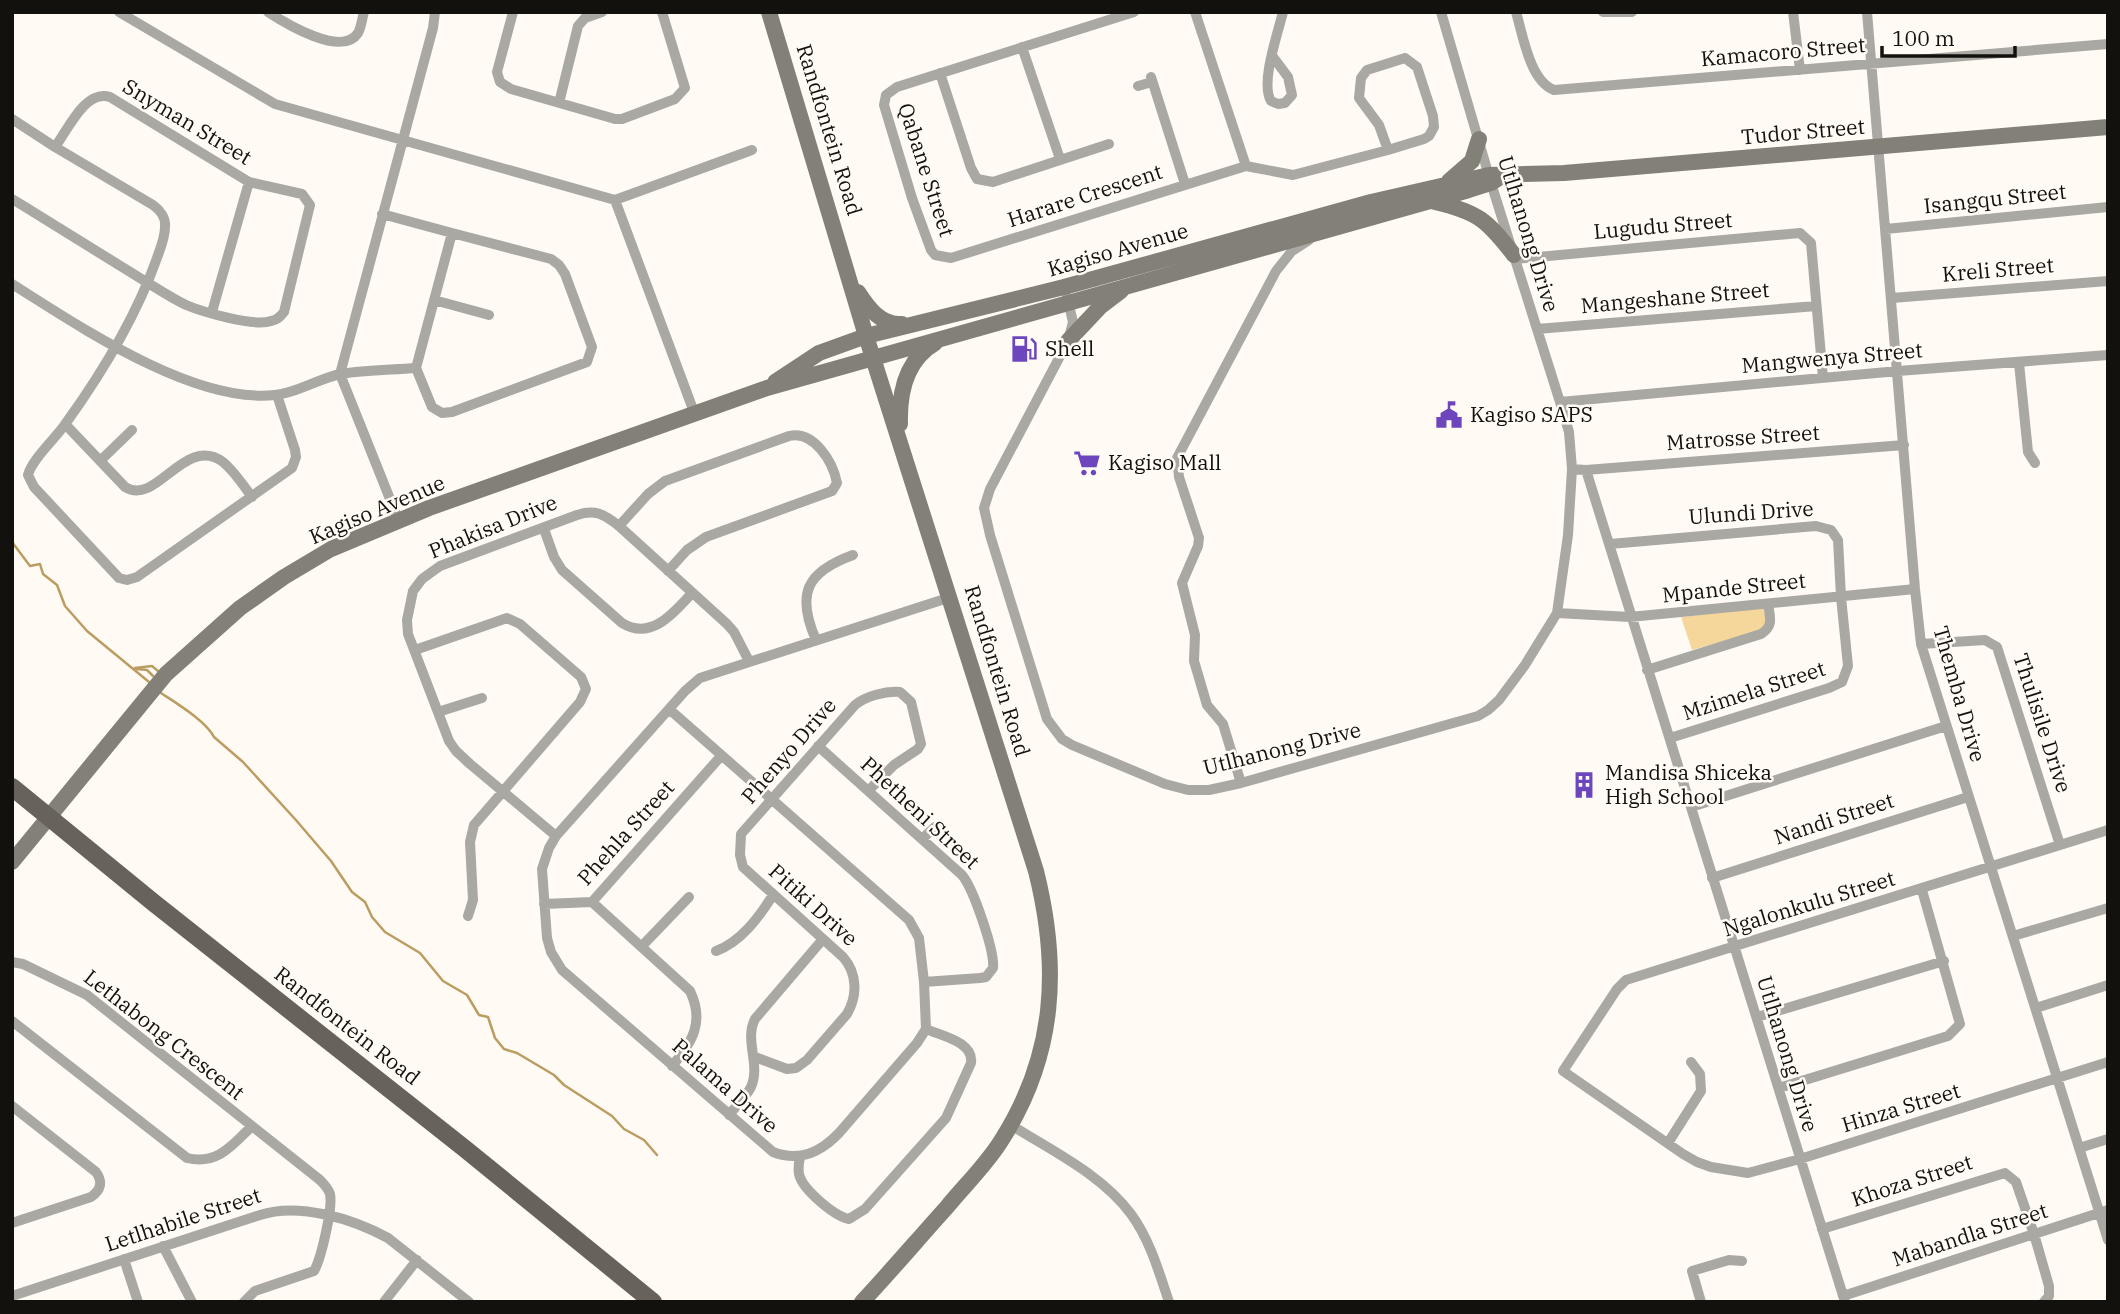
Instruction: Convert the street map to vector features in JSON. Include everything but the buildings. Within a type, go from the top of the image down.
[{"type":"main road","name":"Randfontein Road","points":[[12,787],[653,1302]]},
{"type":"street","points":[[119,12],[275,104],[615,200],[752,150]]},
{"type":"street","points":[[268,12],[310,34],[335,42],[345,42],[359,32],[364,12]]},
{"type":"street","points":[[398,519],[340,374],[433,28],[435,12]]},
{"type":"street","points":[[513,12],[497,78],[511,89],[622,118],[680,96],[684,85],[662,12]]},
{"type":"street","points":[[559,103],[580,21],[601,12]]},
{"type":"street","name":"Randfontein Road","points":[[769,12],[866,336],[1036,871],[1050,946],[1051,992],[1048,1017],[1031,1082],[1011,1125],[990,1157],[862,1302]]},
{"type":"street","points":[[1094,12],[1098,24]]},
{"type":"street","points":[[1109,144],[993,182],[977,180],[940,73],[1133,12]]},
{"type":"street","points":[[1195,12],[1246,166],[1293,175],[1388,150],[1429,136],[1434,127],[1433,116],[1417,67],[1405,58],[1364,71],[1358,88],[1359,98],[1379,125],[1388,150]]},
{"type":"street","points":[[1273,57],[1283,12]]},
{"type":"street","name":"Utlhanong Drive","points":[[1066,295],[1073,322],[1068,341],[990,489],[984,508],[1047,719],[1062,739],[1165,784],[1197,791],[1241,783],[1478,716],[1488,710],[1499,700],[1525,665],[1557,613],[1572,469],[1569,432],[1514,257],[1494,178],[1479,139],[1441,12]]},
{"type":"street","name":"Kamacoro Street","points":[[1516,12],[1535,72],[1546,87],[1554,90],[2108,44]]},
{"type":"street","points":[[1603,12],[1632,12]]},
{"type":"street","points":[[1793,12],[1800,69]]},
{"type":"street","name":"Themba Drive","points":[[1867,12],[1915,589],[1922,644],[2079,1148],[2104,1212],[2108,1240]]},
{"type":"street","points":[[1022,47],[1060,159]]},
{"type":"street","name":"Qabane Street","points":[[935,255],[927,242],[884,105],[887,95],[897,87],[940,73]]},
{"type":"street","points":[[1138,86],[1151,80],[1185,184]]},
{"type":"street","name":"Snyman Street","points":[[55,147],[86,104],[94,96],[102,94],[249,182],[298,192],[309,201],[310,209],[287,304],[281,317],[262,323],[212,312]]},
{"type":"street","points":[[12,119],[153,205],[162,214],[166,225],[148,283],[115,346],[65,424],[29,470],[30,481],[116,575],[123,580],[137,577],[288,472],[295,463],[295,450],[276,395]]},
{"type":"street","name":"Tudor Street","points":[[1494,178],[2108,127]]},
{"type":"street","points":[[1447,183],[1472,161],[1479,139]]},
{"type":"street","name":"Harare Crescent","points":[[935,255],[943,259],[951,258],[1246,166]]},
{"type":"street","name":"Kagiso Avenue","points":[[12,862],[166,674],[240,608],[331,549],[398,519],[767,388],[950,335],[1253,234],[1447,183],[1494,178]]},
{"type":"street","name":"Kagiso Avenue","points":[[767,388],[819,353],[866,336],[1066,295],[1128,286],[1430,201],[1494,178]]},
{"type":"street","points":[[12,199],[148,283],[189,306],[212,312],[249,182]]},
{"type":"street","points":[[615,200],[694,412]]},
{"type":"street","points":[[1430,201],[1481,217],[1492,226],[1514,257]]},
{"type":"street","name":"Isangqu Street","points":[[1886,229],[2108,207]]},
{"type":"street","points":[[382,214],[551,259],[565,274],[592,346],[587,362],[452,412],[442,413],[432,407],[416,368],[452,233]]},
{"type":"street","points":[[1241,783],[1223,724],[1208,705],[1194,661],[1195,635],[1182,583],[1199,538],[1179,477],[1177,458],[1272,277],[1292,251],[1328,229]]},
{"type":"street","name":"Lugudu Street","points":[[1514,257],[1794,233],[1805,236],[1811,243],[1816,306]]},
{"type":"street","name":"Kreli Street","points":[[1892,298],[2108,281]]},
{"type":"street","points":[[12,284],[156,368],[199,383],[245,394],[276,395],[340,374],[416,368]]},
{"type":"street","points":[[1068,341],[1100,307],[1128,286]]},
{"type":"street","points":[[853,288],[884,321],[916,324]]},
{"type":"street","points":[[819,353],[841,340],[855,325],[853,288]]},
{"type":"street","points":[[434,299],[489,315]]},
{"type":"street","points":[[1816,306],[1823,378]]},
{"type":"street","name":"Mangeshane Street","points":[[1537,329],[1816,306]]},
{"type":"street","points":[[901,441],[899,403],[907,376],[929,347],[950,335]]},
{"type":"street","name":"Mangwenya Street","points":[[1560,402],[2108,355]]},
{"type":"street","points":[[2019,363],[2028,452],[2035,463]]},
{"type":"street","points":[[836,367],[864,371],[884,390]]},
{"type":"street","points":[[65,424],[125,487],[138,492],[199,455],[208,456],[226,465],[252,496]]},
{"type":"street","points":[[100,461],[132,430]]},
{"type":"street","points":[[619,526],[648,494],[665,481],[789,436],[802,434],[811,439],[834,471],[837,483],[832,491],[706,537],[687,550],[668,571]]},
{"type":"street","name":"Matrosse Street","points":[[1586,470],[1904,445]]},
{"type":"street","points":[[1572,469],[1586,470]]},
{"type":"street","name":"Utlhanong Drive","points":[[1586,470],[1844,1299]]},
{"type":"street","name":"Phakisa Drive","points":[[556,836],[456,751],[449,741],[408,634],[408,606],[412,591],[422,579],[440,566],[592,511],[606,516],[619,526],[734,632],[749,661]]},
{"type":"street","name":"Ulundi Drive","points":[[1610,544],[1816,526],[1831,530],[1838,540],[1840,597],[1848,654],[1846,675]]},
{"type":"street","points":[[544,529],[562,570],[622,623],[633,629],[668,620],[692,593]]},
{"type":"street","points":[[816,640],[807,618],[806,597],[809,588],[826,566],[853,555]]},
{"type":"street","name":"Mpande Street","points":[[1557,613],[1630,617],[1915,589]]},
{"type":"street","name":"Palama Drive","points":[[800,1157],[772,1153],[576,984],[556,963],[547,938],[542,869],[556,836],[700,678],[951,597]]},
{"type":"street","points":[[1647,670],[1762,634],[1769,629],[1771,622],[1768,604]]},
{"type":"street","points":[[415,650],[507,618],[520,624],[581,677],[586,689],[580,702],[472,829],[470,842],[473,893],[468,916]]},
{"type":"street","name":"Thulisile Drive","points":[[1922,644],[1985,640],[1997,647],[2060,845]]},
{"type":"street","name":"Mzimela Street","points":[[1670,738],[1829,688],[1842,682],[1846,675]]},
{"type":"street","name":"Phenyo Drive","points":[[741,834],[859,702],[894,691],[900,692],[908,698],[921,744],[885,772],[868,791]]},
{"type":"street","points":[[438,712],[482,698]]},
{"type":"street","points":[[669,709],[913,925],[919,938],[926,1029],[917,1043],[827,1146],[800,1157],[799,1173],[803,1183],[832,1212],[849,1219],[865,1209],[946,1118],[972,1058],[966,1047],[926,1029]]},
{"type":"street","points":[[1691,807],[1946,726]]},
{"type":"street","name":"Phetheni Street","points":[[818,746],[967,881],[973,892],[994,962],[993,968],[986,977],[924,982]]},
{"type":"street","name":"Phehla Street","points":[[544,904],[592,902],[721,757]]},
{"type":"street","name":"Nandi Street","points":[[1712,878],[1968,797]]},
{"type":"street","points":[[922,839],[934,827]]},
{"type":"street","name":"Ngalonkulu Street","points":[[1563,1071],[1617,989],[1626,980],[2108,830]]},
{"type":"street","name":"Pitiki Drive","points":[[741,834],[740,855],[743,867],[843,957],[852,969],[854,999],[847,1014],[796,1069],[780,1067],[755,1057]]},
{"type":"street","points":[[1779,1088],[1948,1036],[1960,1024],[1922,890]]},
{"type":"street","points":[[716,951],[730,946],[761,913],[773,895]]},
{"type":"street","points":[[642,946],[689,897]]},
{"type":"street","points":[[592,902],[684,985],[693,997],[695,1033],[687,1049],[672,1066]]},
{"type":"street","points":[[2013,936],[2108,908]]},
{"type":"street","points":[[729,1115],[751,1087],[755,1057],[750,1032],[755,1019],[823,939]]},
{"type":"street","points":[[1756,1017],[1944,961]]},
{"type":"street","name":"Lethabong Crescent","points":[[12,962],[23,964],[88,995],[325,1185],[330,1195],[328,1216]]},
{"type":"street","points":[[2036,1008],[2108,985]]},
{"type":"street","name":"Lethabong Crescent","points":[[12,1021],[187,1158],[203,1160],[223,1154],[251,1126]]},
{"type":"street","points":[[1668,1143],[1701,1091],[1700,1074],[1691,1062]]},
{"type":"street","name":"Hinza Street","points":[[1563,1071],[1697,1162],[1748,1173],[2108,1062]]},
{"type":"street","points":[[12,1106],[96,1172],[101,1181],[99,1191],[91,1197],[12,1223]]},
{"type":"street","points":[[1011,1125],[1103,1184],[1120,1200],[1146,1239],[1170,1302]]},
{"type":"street","points":[[2079,1148],[2108,1139]]},
{"type":"street","name":"Khoza Street","points":[[1822,1229],[1999,1173],[2013,1178],[2034,1234]]},
{"type":"street","name":"Letlhabile Street","points":[[12,1296],[281,1210],[328,1216],[377,1232],[469,1302]]},
{"type":"street","name":"Mabandla Street","points":[[1844,1299],[2104,1212]]},
{"type":"street","points":[[244,1302],[255,1291],[314,1271],[328,1216]]},
{"type":"street","points":[[2034,1234],[2049,1286],[2049,1296],[2044,1302]]},
{"type":"street","points":[[163,1246],[192,1302]]},
{"type":"street","points":[[124,1259],[138,1302]]},
{"type":"street","points":[[384,1302],[417,1260]]},
{"type":"street","points":[[1701,1302],[1692,1271],[1728,1260],[1742,1261]]},
{"type":"shaded area","points":[[1763,607],[1767,621],[1759,631],[1692,650],[1681,617]]},
{"type":"waterway","points":[[12,542],[30,566],[40,564],[43,574],[57,585],[65,606],[87,631],[149,682]]},
{"type":"waterway","points":[[135,668],[152,666],[158,671]]},
{"type":"waterway","points":[[137,669],[147,670],[153,676]]},
{"type":"waterway","points":[[161,693],[198,719],[243,762],[331,861],[352,892],[365,902],[372,917],[385,932],[420,953],[443,981],[467,995],[479,1015],[488,1017],[495,1038],[504,1049],[517,1053],[554,1075],[564,1085],[612,1116],[624,1129],[644,1140],[657,1155]]},
{"type":"place","name":"Shell","points":[[1024,349]]},
{"type":"place","name":"Kagiso SAPS","points":[[1449,415]]},
{"type":"place","name":"Kagiso Mall","points":[[1087,463]]},
{"type":"place","name":"Mandisa Shiceka High School","points":[[1584,785]]}]
